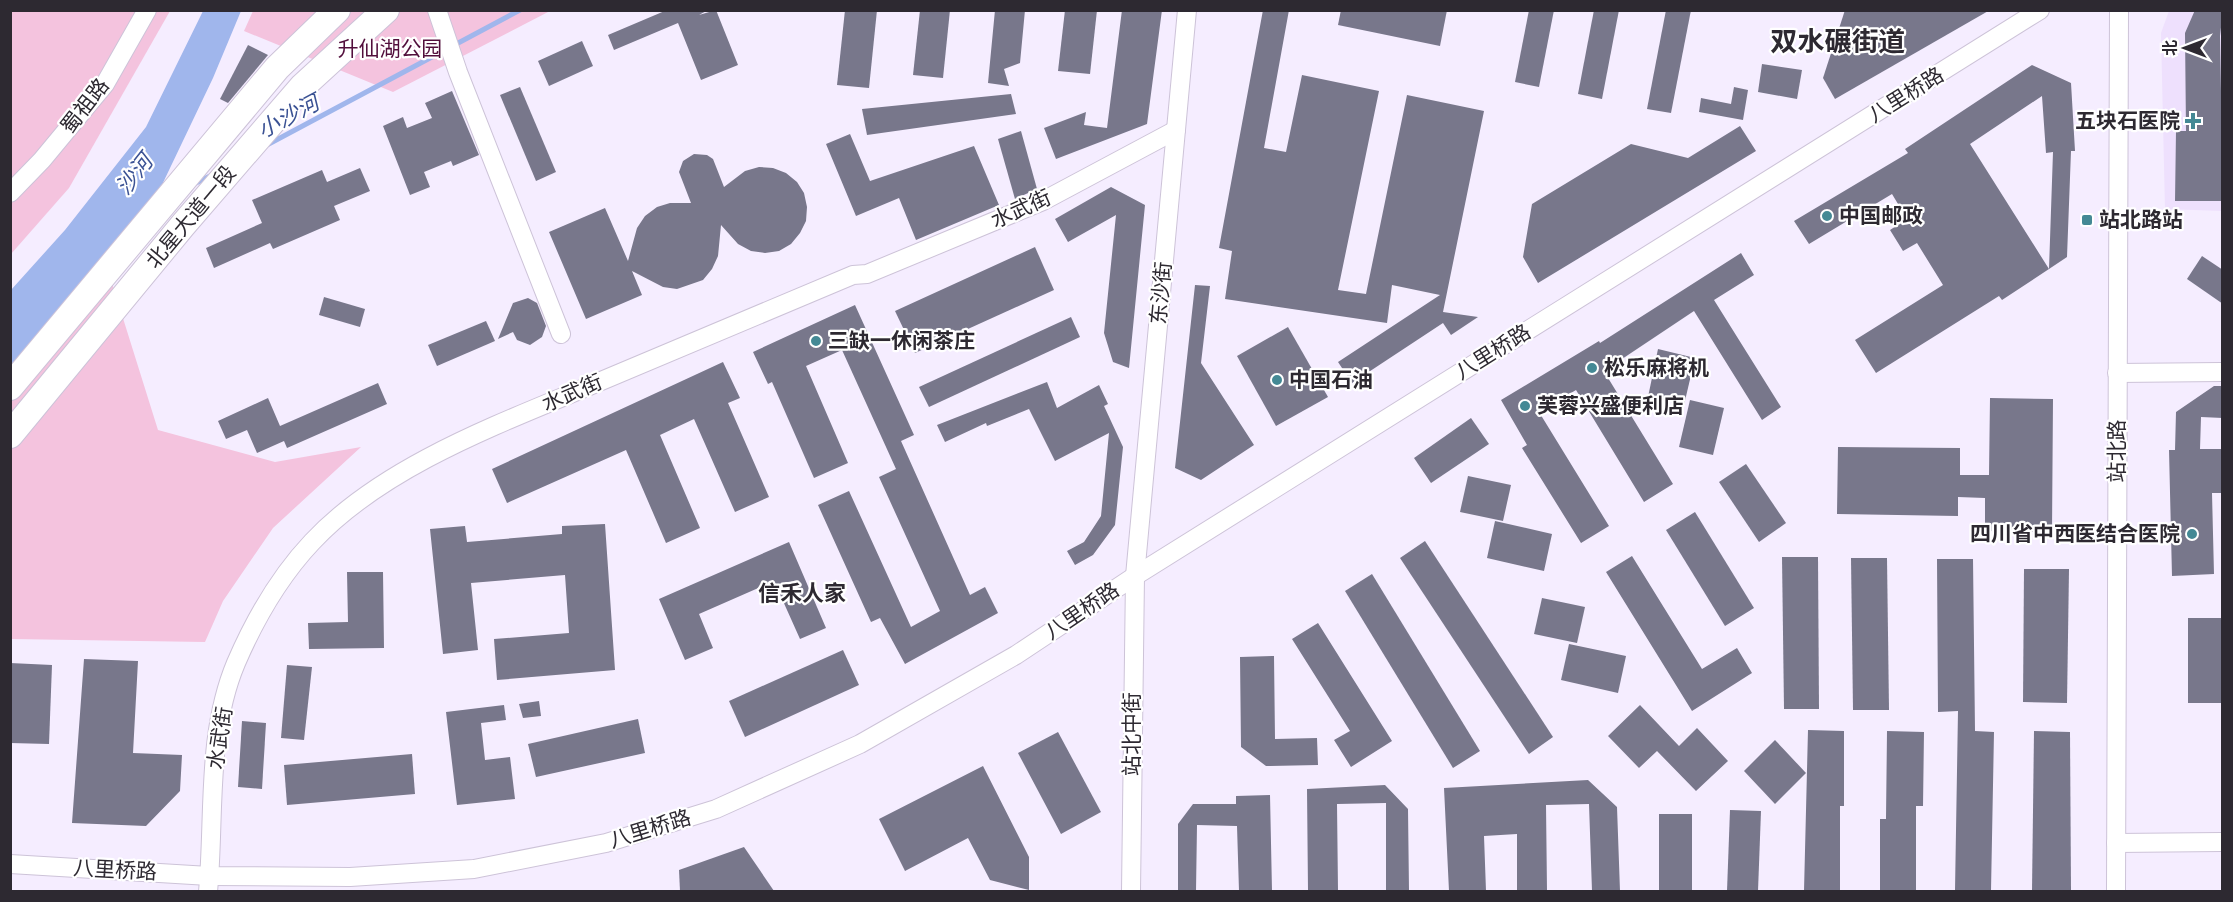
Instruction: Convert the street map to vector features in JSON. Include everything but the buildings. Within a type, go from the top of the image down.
[{"type":"highway","name":"北星大道一段","points":[[10,387],[277,68],[337,10]]},
{"type":"highway","name":"北星大道一段","points":[[10,435],[183,225],[303,86],[386,10]]},
{"type":"street","name":"蜀祖路","points":[[10,193],[105,84],[147,10]]},
{"type":"street","points":[[437,10],[458,72],[561,334]]},
{"type":"street","name":"东沙街","points":[[1135,576],[1187,10]]},
{"type":"street","name":"八里桥路","points":[[10,864],[208,884],[474,869],[606,843],[716,809],[860,744],[1016,655],[1135,576],[2040,10]]},
{"type":"street","name":"站北路","points":[[2115,891],[2119,10]]},
{"type":"street","name":"水武街","points":[[208,884],[218,730],[236,664],[270,595],[312,542],[368,494],[445,450],[552,402],[853,275],[867,274],[1042,201],[1176,130]]},
{"type":"street","points":[[2117,374],[2223,372]]},
{"type":"street","name":"站北中街","points":[[1131,891],[1135,576]]},
{"type":"street","points":[[2116,843],[2223,842]]},
{"type":"shaded area","name":"五块石医院","points":[[2169,11],[2222,11],[2222,211],[2165,209],[2161,33]]},
{"type":"green space","points":[[11,11],[170,11],[69,188],[11,254]]},
{"type":"green space","name":"升仙湖公园","points":[[253,11],[550,11],[393,92],[244,31]]},
{"type":"green space","points":[[101,248],[158,430],[275,462],[361,447],[273,528],[223,601],[205,642],[11,639],[10,348]]},
{"type":"water","name":"沙河","points":[[203,11],[241,11],[213,78],[118,277],[11,402],[11,290],[65,230],[146,127]]},
{"type":"waterway","name":"小沙河","points":[[265,146],[520,10]]},
{"type":"waterway","name":"小沙河","points":[[194,184],[212,175]]},
{"type":"place","name":"五块石医院","points":[[2193,121]]},
{"type":"place","name":"中国邮政","points":[[1827,216]]},
{"type":"place","name":"站北路站","points":[[2087,220]]},
{"type":"place","name":"三缺一休闲茶庄","points":[[816,341]]},
{"type":"place","name":"松乐麻将机","points":[[1592,368]]},
{"type":"place","name":"中国石油","points":[[1277,380]]},
{"type":"place","name":"芙蓉兴盛便利店","points":[[1525,406]]},
{"type":"place","name":"四川省中西医结合医院","points":[[2192,534]]},
{"type":"district","name":"双水碾街道","points":[[1838,42]]},
{"type":"district","name":"信禾人家","points":[[802,593]]}]
